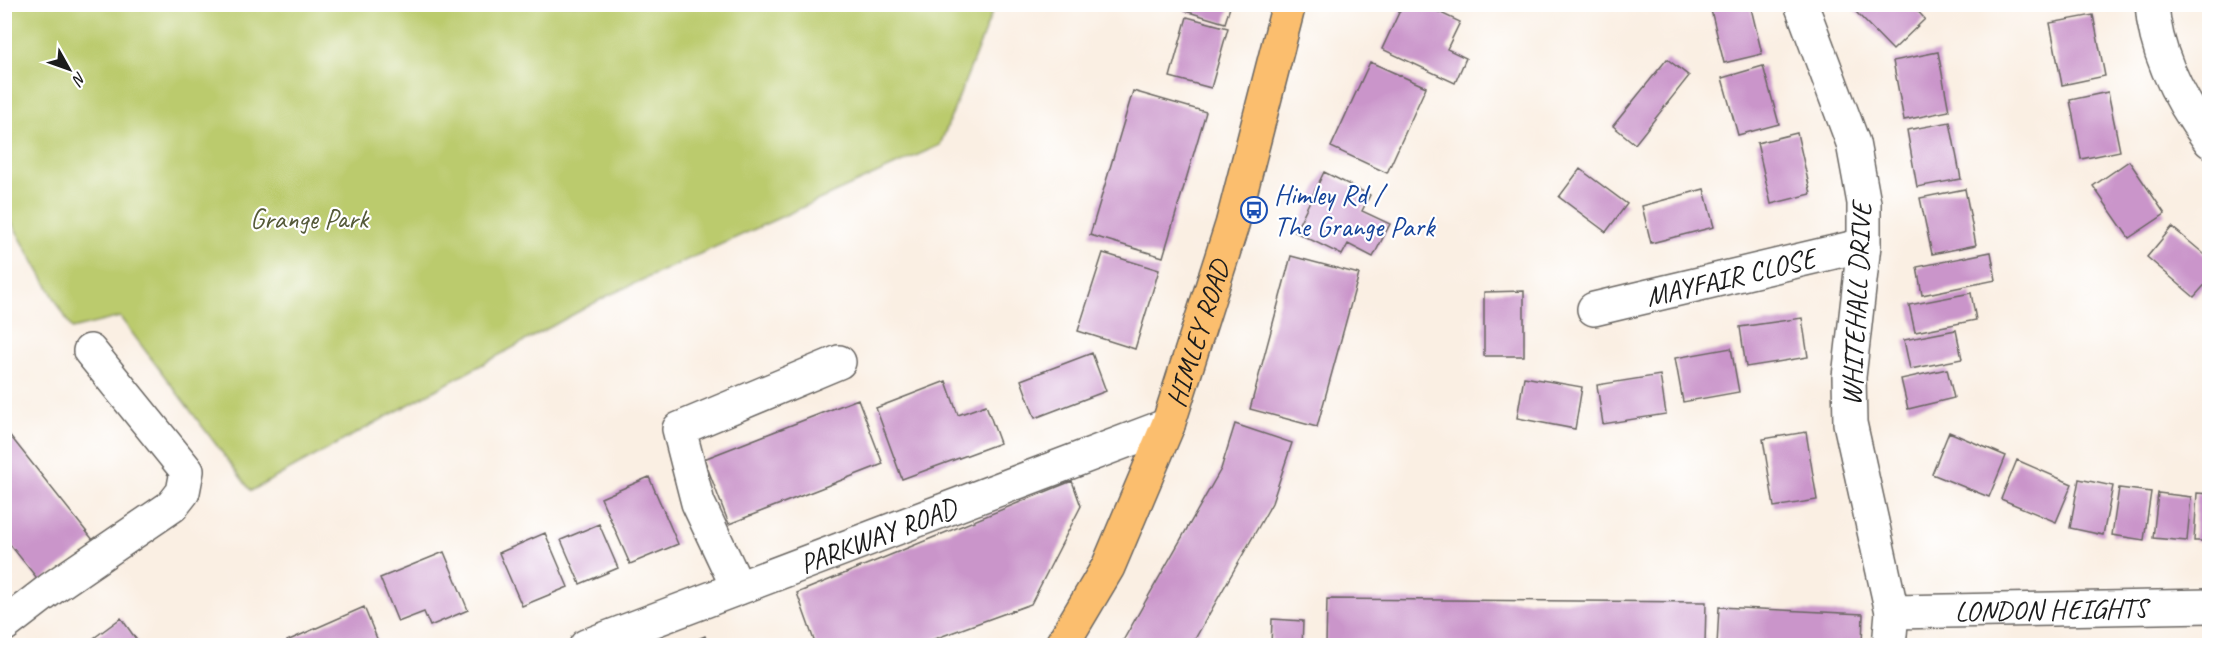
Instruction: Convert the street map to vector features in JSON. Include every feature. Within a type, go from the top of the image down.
[{"type":"main road","name":"HIMLEY ROAD","points":[[1061,645],[1108,567],[1168,424],[1232,225],[1289,4]]},
{"type":"street","name":"WHITEHALL DRIVE","points":[[1802,4],[1853,143],[1864,203],[1864,244],[1849,377],[1850,423],[1892,612],[1889,645]]},
{"type":"street","points":[[2152,4],[2157,36],[2167,66],[2193,118],[2210,141]]},
{"type":"street","name":"MAYFAIR CLOSE","points":[[1594,309],[1864,244]]},
{"type":"street","points":[[4,625],[52,588],[172,506],[183,492],[187,471],[90,351]]},
{"type":"street","points":[[738,588],[698,503],[679,429],[839,362]]},
{"type":"street","name":"PARKWAY ROAD","points":[[586,645],[1168,424]]},
{"type":"street","name":"LONDON HEIGHTS","points":[[1892,612],[2210,606]]},
{"type":"green space","name":"Grange Park","points":[[4,5],[995,5],[940,145],[607,296],[251,491],[120,317],[72,329],[5,211]]},
{"type":"building","points":[[1187,4],[1231,4],[1225,23],[1185,11]]},
{"type":"building","points":[[1403,4],[1422,4],[1460,22],[1447,49],[1466,58],[1455,83],[1382,49]]},
{"type":"building","points":[[1750,4],[1762,54],[1724,63],[1710,6]]},
{"type":"building","points":[[1859,4],[1911,4],[1925,19],[1893,50],[1854,10]]},
{"type":"building","points":[[2093,15],[2105,76],[2062,85],[2050,23]]},
{"type":"building","points":[[1187,17],[1228,28],[1211,88],[1170,77]]},
{"type":"building","points":[[1938,52],[1949,111],[1904,120],[1893,61]]},
{"type":"building","points":[[1667,59],[1689,76],[1635,144],[1613,126]]},
{"type":"building","points":[[1370,62],[1426,87],[1387,173],[1331,147]]},
{"type":"building","points":[[1763,66],[1779,124],[1738,135],[1722,78]]},
{"type":"building","points":[[1133,91],[1206,112],[1163,257],[1090,235]]},
{"type":"building","points":[[2108,92],[2120,151],[2081,159],[2070,100]]},
{"type":"building","points":[[1950,122],[1961,179],[1917,187],[1907,130]]},
{"type":"building","points":[[1797,133],[1811,194],[1771,204],[1757,143]]},
{"type":"building","points":[[2129,161],[2165,214],[2129,238],[2093,186]]},
{"type":"building","points":[[1580,169],[1627,204],[1606,232],[1559,197]]},
{"type":"building","points":[[1324,172],[1370,195],[1362,211],[1390,224],[1373,257],[1348,244],[1342,255],[1295,232]]},
{"type":"building","points":[[1704,189],[1714,227],[1651,243],[1642,206]]},
{"type":"building","points":[[1965,189],[1976,245],[1932,254],[1920,198]]},
{"type":"building","points":[[2172,227],[2210,259],[2210,279],[2194,297],[2147,257]]},
{"type":"building","points":[[1991,252],[1996,280],[1922,295],[1917,267]]},
{"type":"building","points":[[1103,253],[1159,270],[1135,349],[1078,331]]},
{"type":"building","points":[[1291,256],[1359,274],[1317,427],[1250,409]]},
{"type":"building","points":[[1524,291],[1524,356],[1484,356],[1484,292]]},
{"type":"building","points":[[1971,293],[1976,320],[1915,332],[1909,305]]},
{"type":"building","points":[[1802,318],[1808,357],[1746,367],[1740,327]]},
{"type":"building","points":[[1956,330],[1962,359],[1910,369],[1904,340]]},
{"type":"building","points":[[1731,348],[1739,392],[1683,402],[1675,358]]},
{"type":"building","points":[[1092,353],[1106,391],[1035,418],[1021,380]]},
{"type":"building","points":[[1947,369],[1954,398],[1908,409],[1901,379]]},
{"type":"building","points":[[1660,375],[1666,414],[1603,424],[1597,385]]},
{"type":"building","points":[[1524,377],[1582,387],[1575,429],[1517,418]]},
{"type":"building","points":[[946,381],[958,415],[986,405],[1000,443],[902,479],[876,408]]},
{"type":"building","points":[[858,399],[883,464],[729,524],[704,459]]},
{"type":"building","points":[[1235,424],[1292,443],[1272,503],[1191,646],[1120,646],[1221,469]]},
{"type":"building","points":[[4,428],[93,540],[40,582],[4,537]]},
{"type":"building","points":[[1806,432],[1817,500],[1774,507],[1763,439]]},
{"type":"building","points":[[1949,432],[2006,456],[1989,497],[1932,474]]},
{"type":"building","points":[[2017,460],[2072,484],[2056,522],[2001,499]]},
{"type":"building","points":[[649,477],[678,544],[630,564],[601,498]]},
{"type":"building","points":[[2079,479],[2113,486],[2103,535],[2070,528]]},
{"type":"building","points":[[1072,481],[1081,506],[1031,604],[915,646],[816,646],[797,593]]},
{"type":"building","points":[[2119,488],[2151,492],[2144,540],[2112,535]]},
{"type":"building","points":[[2158,493],[2191,497],[2187,541],[2153,538]]},
{"type":"building","points":[[2197,493],[2210,494],[2210,541],[2194,541]]},
{"type":"building","points":[[599,524],[618,568],[580,584],[561,540]]},
{"type":"building","points":[[545,533],[568,587],[522,606],[499,553]]},
{"type":"building","points":[[444,552],[468,610],[430,626],[424,612],[398,622],[380,578]]},
{"type":"building","points":[[1327,599],[1706,602],[1705,646],[1326,646]]},
{"type":"building","points":[[364,607],[380,646],[289,646],[287,641]]},
{"type":"building","points":[[1719,607],[1863,614],[1862,646],[1717,646]]},
{"type":"building","points":[[121,618],[141,646],[83,646]]},
{"type":"building","points":[[1272,619],[1303,621],[1302,646],[1271,646]]},
{"type":"building","points":[[705,636],[709,646],[683,646],[683,645]]},
{"type":"place","name":"Himley Rd / The Grange Park","points":[[1254,210]]}]
